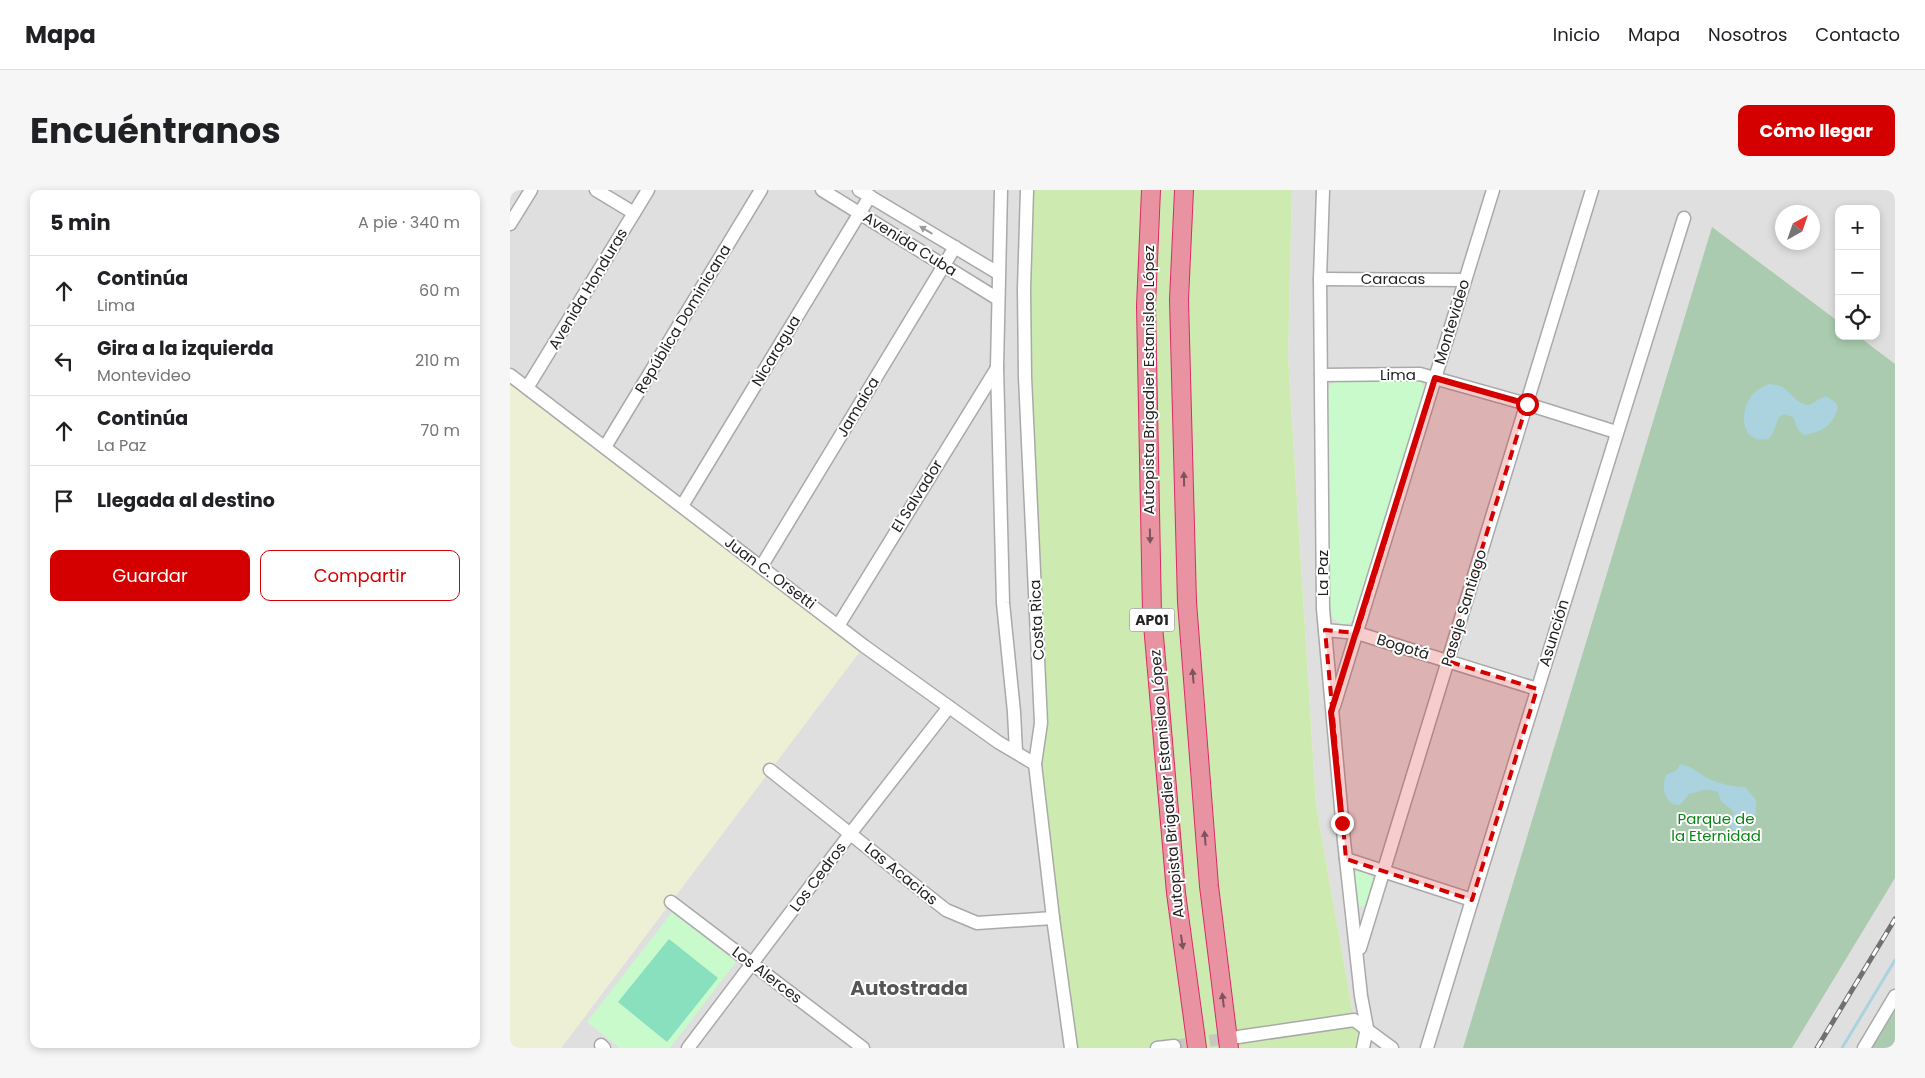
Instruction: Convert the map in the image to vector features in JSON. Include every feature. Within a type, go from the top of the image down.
[{"type":"highway","name":"Autopista Brigadier Estanislao López","points":[[1150,190],[1146,306],[1152,613],[1176,893],[1197,1048]]},
{"type":"highway","name":"Autopista Brigadier Estanislao López","points":[[1184,190],[1179,300],[1187,602],[1209,886],[1234,1042]]},
{"type":"street","points":[[510,224],[531,190]]},
{"type":"street","points":[[596,190],[634,213]]},
{"type":"street","name":"Avenida Honduras","points":[[527,388],[648,190]]},
{"type":"street","name":"República Dominicana","points":[[605,447],[761,190]]},
{"type":"street","name":"Avenida Cuba","points":[[822,190],[998,299]]},
{"type":"street","name":"Costa Rica","points":[[1001,190],[997,367],[1003,603],[1016,752]]},
{"type":"street","name":"Costa Rica","points":[[1027,190],[1024,289],[1025,377],[1041,723],[1035,764],[1053,918],[1071,1048]]},
{"type":"street","name":"La Paz","points":[[1323,190],[1320,279],[1325,630],[1331,712],[1358,954]]},
{"type":"street","name":"Montevideo","points":[[1331,712],[1493,190]]},
{"type":"street","name":"Pasaje Santiago","points":[[1367,1028],[1361,996],[1358,954],[1592,190]]},
{"type":"street","name":"Avenida Cuba","points":[[865,193],[998,274]]},
{"type":"street","name":"Nicaragua","points":[[682,506],[860,214],[865,193]]},
{"type":"street","name":"Asunción","points":[[1428,1048],[1616,432],[1684,218]]},
{"type":"street","name":"Jamaica","points":[[761,567],[955,247]]},
{"type":"street","name":"Caracas","points":[[1320,279],[1465,280]]},
{"type":"street","name":"El Salvador","points":[[838,626],[997,367]]},
{"type":"street","name":"Lima","points":[[1321,375],[1420,374],[1527,404],[1616,432]]},
{"type":"street","name":"Juan C. Orsetti","points":[[510,375],[838,626],[998,742],[1035,764]]},
{"type":"street","name":"Bogotá","points":[[1325,630],[1357,633],[1537,689]]},
{"type":"street","name":"Los Cedros","points":[[688,1048],[949,707]]},
{"type":"street","name":"Las Acacias","points":[[770,770],[946,910],[977,923],[1053,918]]},
{"type":"street","points":[[1346,859],[1472,900]]},
{"type":"street","name":"Los Alerces","points":[[671,902],[863,1048]]},
{"type":"street","points":[[1864,1048],[1895,996]]},
{"type":"street","points":[[1234,1042],[1354,1020],[1392,1048]]},
{"type":"street","points":[[1363,1048],[1367,1028]]},
{"type":"street","points":[[1157,1048],[1174,1046]]},
{"type":"highlighted area","points":[[1435,378],[1527,404],[1447,661],[1537,689],[1472,900],[1346,859],[1325,630],[1357,633]]},
{"type":"shaded area","points":[[510,190],[1027,190],[1071,1048],[561,1048],[770,770],[510,375]]},
{"type":"shaded area","points":[[1292,190],[1895,190],[1895,1048],[1369,1048],[1354,1020],[1316,805],[1288,357]]},
{"type":"green space","points":[[1027,190],[1292,190],[1288,357],[1316,805],[1354,1020],[1369,1048],[1071,1048],[1035,764],[1041,723],[1025,377]]},
{"type":"green space","name":"Parque de la Eternidad","points":[[1712,227],[1835,319],[1835,340],[1863,340],[1895,364],[1895,878],[1792,1048],[1463,1048]]},
{"type":"green space","points":[[510,375],[864,646],[561,1048],[510,1048]]},
{"type":"green space","points":[[1341,380],[1415,380],[1421,382],[1425,389],[1357,611],[1353,621],[1344,625],[1333,619],[1330,605],[1327,395],[1331,384]]},
{"type":"green space","points":[[1358,871],[1371,875],[1374,882],[1368,903],[1362,907],[1359,906],[1355,886],[1354,873]]},
{"type":"green space","points":[[672,912],[736,962],[670,1048],[620,1048],[587,1022]]},
{"type":"green space","points":[[669,939],[718,978],[667,1042],[618,1002]]},
{"type":"green space","points":[[1895,1011],[1895,1048],[1870,1048],[1891,1012]]},
{"type":"water","points":[[1769,384],[1782,387],[1798,401],[1808,405],[1826,396],[1835,402],[1838,407],[1834,419],[1822,430],[1804,435],[1798,430],[1793,417],[1784,414],[1779,417],[1772,435],[1768,439],[1753,437],[1745,427],[1744,420],[1747,405],[1754,393]]},
{"type":"water","points":[[1680,764],[1714,781],[1745,787],[1756,800],[1756,814],[1743,828],[1737,831],[1732,829],[1729,822],[1734,813],[1721,801],[1718,792],[1703,790],[1689,794],[1680,805],[1672,804],[1665,794],[1665,779],[1666,775],[1677,770]]},
{"type":"waterway","points":[[1842,1048],[1895,960]]},
{"type":"tunnel","points":[[1174,1046],[1236,1037]]},
{"type":"railway","points":[[1817,1048],[1895,919]]},
{"type":"district","name":"Autostrada","points":[[909,988]]},
{"type":"route","points":[[1342,823],[1331,712],[1435,378],[1527,404]]}]
